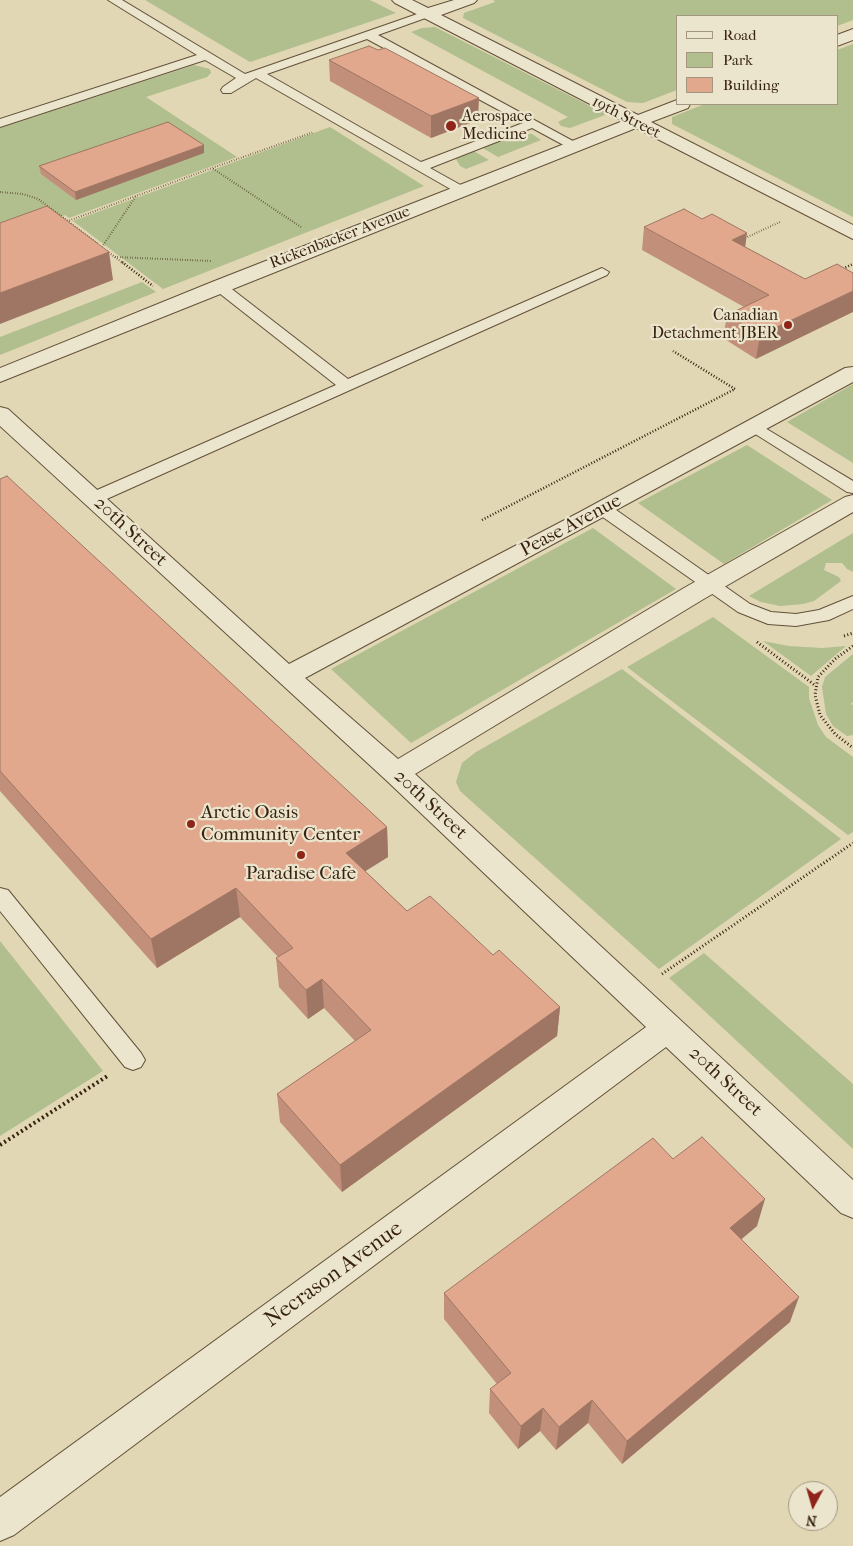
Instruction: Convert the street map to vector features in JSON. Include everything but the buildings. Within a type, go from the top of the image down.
[{"type":"street","name":"19th Street","points":[[400,0],[635,123],[853,233]]},
{"type":"street","points":[[427,14],[469,0]]},
{"type":"street","points":[[838,41],[853,34]]},
{"type":"street","name":"Rickenbacker Avenue","points":[[0,376],[219,286],[680,105]]},
{"type":"street","name":"Pease Avenue","points":[[287,676],[603,509],[853,373]]},
{"type":"street","name":"20th Street","points":[[0,414],[287,676],[396,772],[853,1202]]},
{"type":"street","points":[[396,772],[853,502]]},
{"type":"street","name":"Necrason Avenue","points":[[0,1521],[668,1028]]},
{"type":"lane","points":[[114,0],[207,55],[251,75],[342,122],[461,191]]},
{"type":"lane","points":[[227,90],[251,75],[427,14]]},
{"type":"lane","points":[[369,35],[576,146]]},
{"type":"lane","points":[[0,123],[207,55]]},
{"type":"lane","points":[[420,167],[533,123]]},
{"type":"lane","points":[[94,498],[602,272]]},
{"type":"lane","points":[[219,286],[346,385]]},
{"type":"lane","points":[[755,427],[853,488]]},
{"type":"lane","points":[[603,509],[744,608],[768,618],[796,620],[824,616],[853,602]]},
{"type":"lane","points":[[0,896],[133,1060]]},
{"type":"path","points":[[68,221],[342,122]]},
{"type":"path","points":[[212,168],[326,244]]},
{"type":"path","points":[[0,192],[23,194],[38,199],[176,304]]},
{"type":"path","points":[[102,247],[136,196]]},
{"type":"path","points":[[56,222],[65,218]]},
{"type":"path","points":[[736,243],[784,220]]},
{"type":"path","points":[[115,257],[215,262]]},
{"type":"path","points":[[836,272],[853,264]]},
{"type":"path","points":[[482,520],[735,390],[673,351]]},
{"type":"path","points":[[750,636],[816,687]]},
{"type":"path","points":[[853,646],[835,659],[818,677],[816,687],[820,715],[835,734],[853,748]]},
{"type":"path","points":[[662,974],[853,843]]},
{"type":"path","points":[[0,1145],[133,1060]]},
{"type":"green space","points":[[145,0],[370,0],[396,13],[250,62]]},
{"type":"green space","points":[[493,0],[853,0],[853,20],[838,26],[838,15],[676,15],[676,90],[643,103],[627,102],[463,18],[464,13],[495,2]]},
{"type":"green space","points":[[435,27],[605,115],[570,128],[561,126],[558,122],[568,117],[411,32],[422,28]]},
{"type":"green space","points":[[853,44],[853,217],[672,124],[672,117],[702,105],[838,105],[838,50]]},
{"type":"green space","points":[[194,65],[210,69],[211,73],[207,77],[146,97],[237,157],[69,218],[65,215],[0,238],[0,128]]},
{"type":"green space","points":[[330,127],[424,186],[163,289],[73,221]]},
{"type":"green space","points":[[518,133],[532,134],[541,140],[498,157],[481,147]]},
{"type":"green space","points":[[472,150],[489,160],[466,169],[460,166],[456,159],[460,155]]},
{"type":"green space","points":[[142,282],[156,292],[0,355],[0,337]]},
{"type":"green space","points":[[853,384],[853,463],[787,422]]},
{"type":"green space","points":[[747,445],[832,500],[724,564],[638,503]]},
{"type":"green space","points":[[593,528],[676,589],[411,743],[331,669]]},
{"type":"green space","points":[[853,533],[853,572],[842,563],[826,563],[824,570],[839,577],[841,581],[814,601],[780,606],[761,602],[749,596]]},
{"type":"green space","points":[[713,617],[809,687],[809,698],[818,725],[826,737],[853,757],[853,832],[848,835],[627,667]]},
{"type":"green space","points":[[763,641],[789,646],[822,648],[846,646],[811,676]]},
{"type":"green space","points":[[853,654],[853,702],[851,704],[853,705],[853,735],[847,736],[833,726],[826,714],[822,687],[825,677]]},
{"type":"green space","points":[[622,669],[841,839],[659,969],[460,791],[456,782],[462,763],[476,752]]},
{"type":"green space","points":[[0,941],[103,1071],[0,1136]]},
{"type":"green space","points":[[704,953],[853,1084],[853,1149],[669,978]]},
{"type":"place","name":"Aerospace Medicine","points":[[451,126]]},
{"type":"place","name":"Canadian Detachment JBER","points":[[788,325]]},
{"type":"place","name":"Arctic Oasis Community Center","points":[[191,824]]},
{"type":"place","name":"Paradise Cafe","points":[[301,855]]}]
